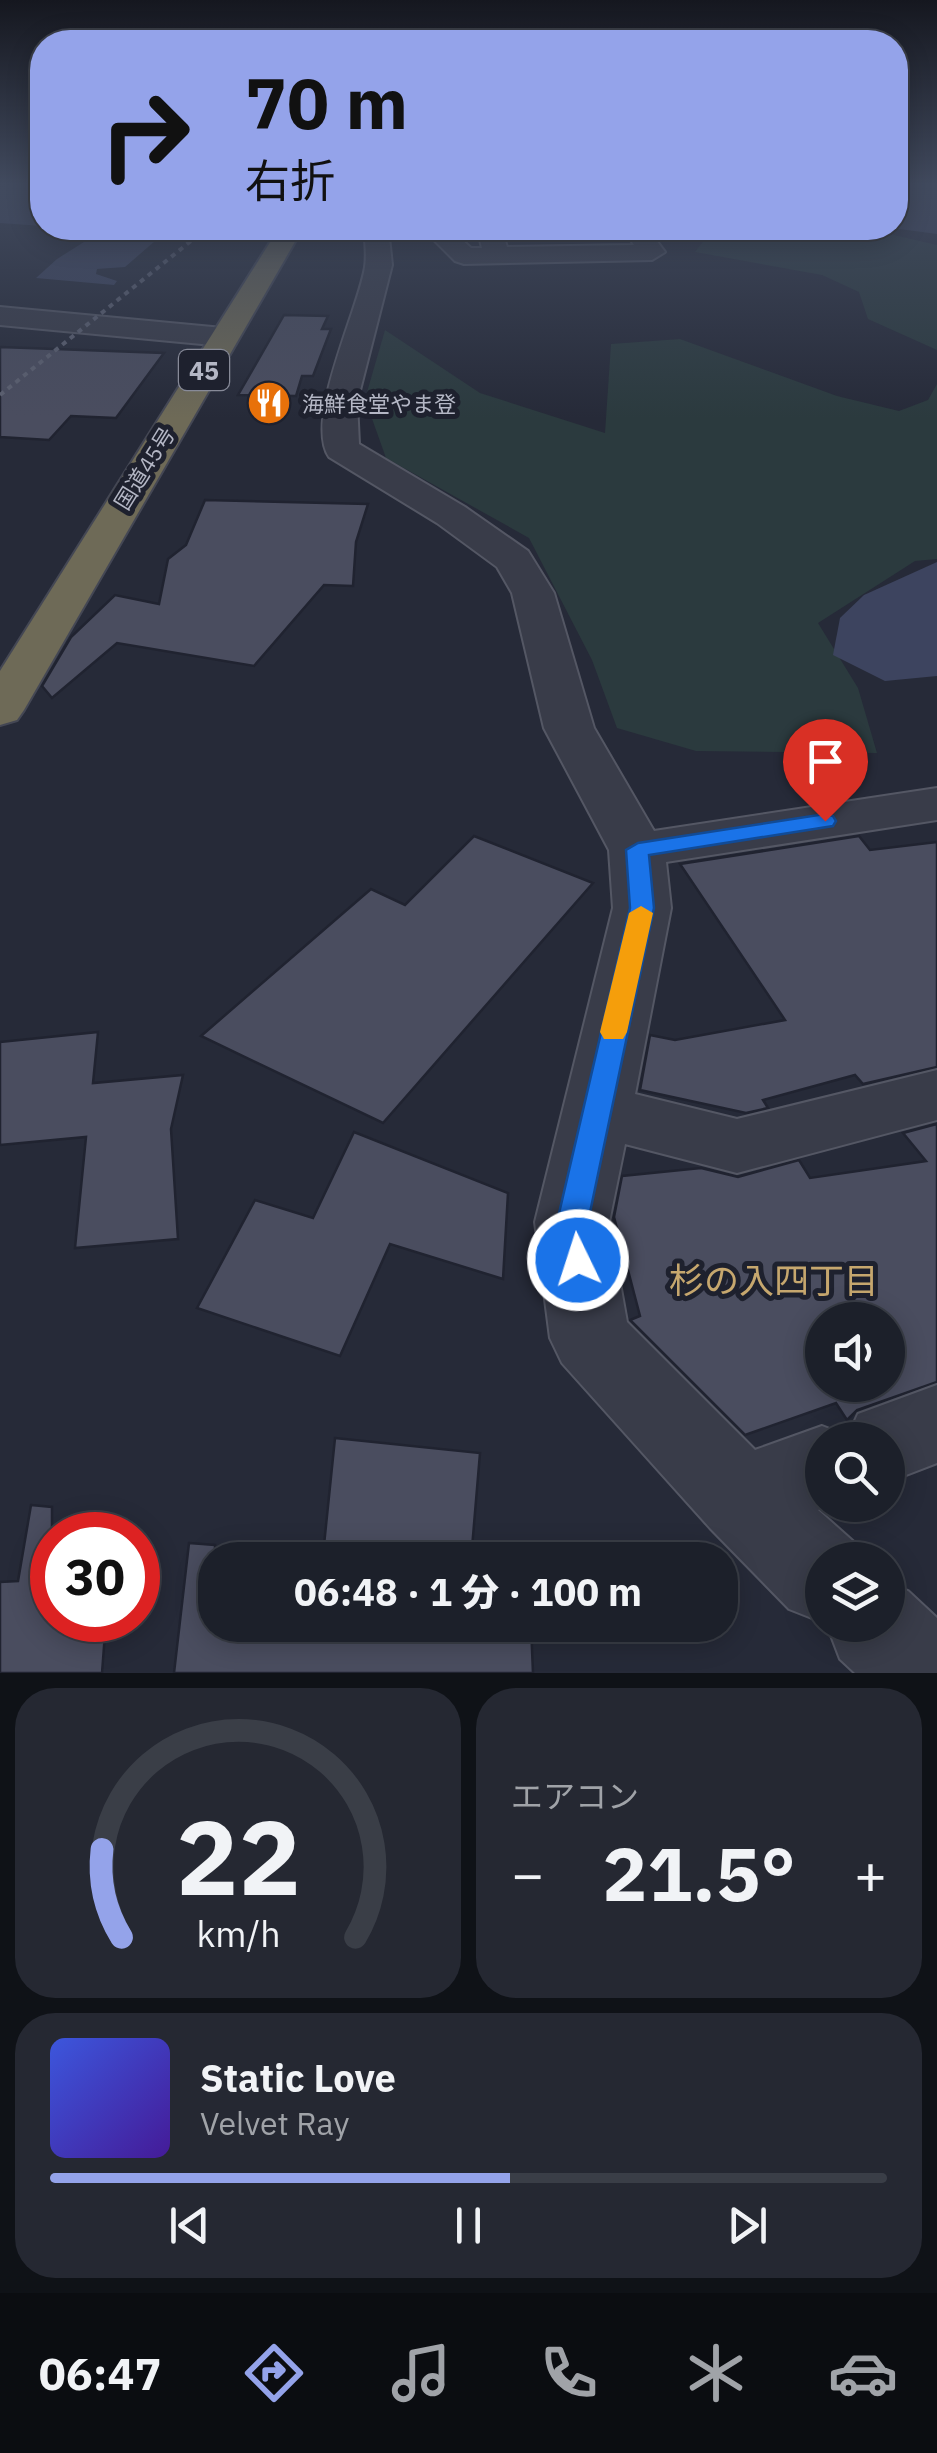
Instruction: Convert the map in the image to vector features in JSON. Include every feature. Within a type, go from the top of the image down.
[{"type":"highway","name":"国道45号","points":[[0,710],[270,262]]},
{"type":"street","points":[[380,262],[341,402],[342,450],[451,515],[514,560],[533,594],[569,728],[638,850],[642,908],[572,1222],[590,1338],[741,1498],[805,1560]]},
{"type":"street","points":[[0,316],[224,336]]},
{"type":"street","points":[[638,850],[937,804]]},
{"type":"street","points":[[596,1110],[737,1146],[937,1095]]},
{"type":"street","points":[[905,1436],[937,1424]]},
{"type":"street","points":[[741,1498],[805,1474]]},
{"type":"street","points":[[892,1642],[925,1673]]},
{"type":"shaded area","points":[[751,262],[937,262],[937,350],[868,319],[859,292],[822,275]]},
{"type":"shaded area","points":[[385,330],[480,393],[605,433],[611,344],[680,339],[837,396],[899,411],[928,400],[937,384],[937,559],[915,561],[818,623],[858,688],[877,753],[696,751],[617,728],[592,660],[529,538],[386,458],[365,399]]},
{"type":"water","points":[[54,262],[131,262],[125,267],[97,269],[96,274],[117,281],[114,285],[36,278]]},
{"type":"water","points":[[937,562],[937,676],[885,681],[833,655],[840,618],[864,595]]},
{"type":"building","points":[[284,315],[328,316],[322,329],[331,329],[313,376],[302,376],[296,396],[238,395]]},
{"type":"building","points":[[0,347],[164,353],[116,418],[71,416],[49,440],[0,437]]},
{"type":"building","points":[[205,500],[368,504],[356,542],[353,586],[324,585],[254,666],[117,643],[52,698],[42,686],[71,637],[115,595],[159,604],[168,559],[186,545]]},
{"type":"building","points":[[474,836],[593,883],[383,1123],[201,1036],[371,889],[405,905]]},
{"type":"building","points":[[859,836],[870,850],[937,842],[937,1067],[863,1084],[855,1075],[763,1100],[768,1108],[746,1113],[640,1090],[650,1035],[675,1040],[785,1020],[680,864]]},
{"type":"building","points":[[98,1032],[93,1083],[183,1075],[171,1129],[178,1239],[75,1248],[86,1137],[0,1145],[0,1042]]},
{"type":"building","points":[[937,1124],[937,1382],[905,1393],[905,1302],[805,1302],[805,1402],[880,1402],[857,1410],[847,1420],[836,1403],[745,1435],[630,1320],[640,1316],[614,1217],[622,1176],[701,1168],[738,1177],[799,1160],[810,1178],[926,1161],[903,1133]]},
{"type":"building","points":[[354,1132],[508,1193],[503,1279],[390,1244],[340,1356],[197,1308],[255,1200],[313,1218]]},
{"type":"building","points":[[335,1438],[480,1453],[473,1542],[324,1542]]},
{"type":"building","points":[[31,1505],[52,1507],[52,1512],[30,1512],[30,1642],[104,1642],[102,1673],[0,1673],[0,1582],[18,1581]]},
{"type":"building","points":[[189,1543],[198,1544],[198,1642],[532,1642],[533,1673],[174,1673]]},
{"type":"railway","points":[[0,395],[165,262]]},
{"type":"slow traffic","points":[[614,1032],[641,913]]},
{"type":"place","name":"海鮮食堂やま登","points":[[269,403]]},
{"type":"district","name":"杉の入四丁目","points":[[774,1280]]},
{"type":"route","points":[[578,1260],[572,1222],[642,908],[638,850],[825,821]]}]
